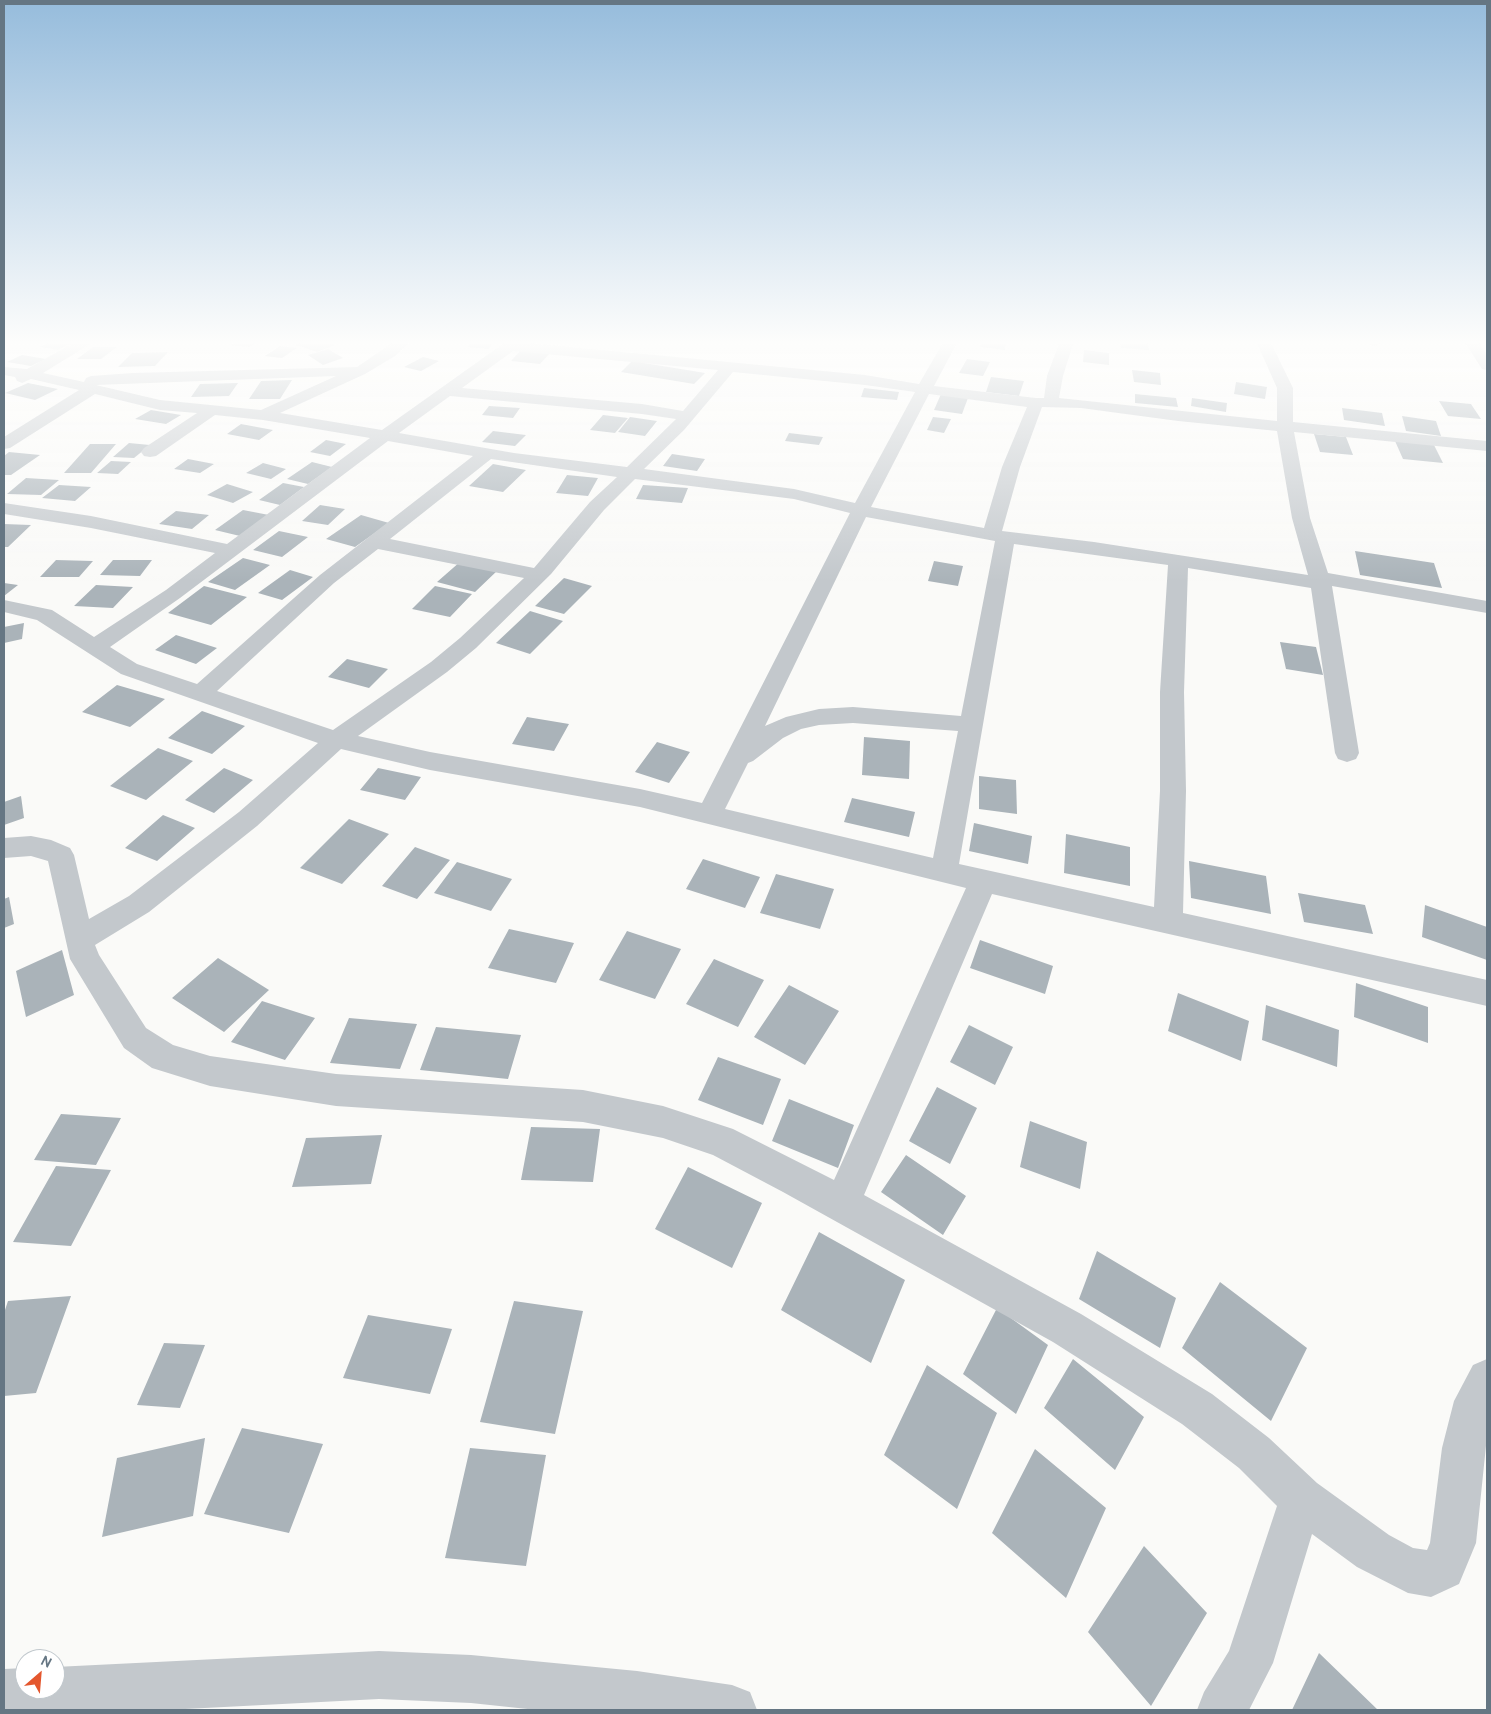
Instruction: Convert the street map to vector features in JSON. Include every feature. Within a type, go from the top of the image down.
[{"type":"street","points":[[4,444],[41,421]]},
{"type":"street","points":[[150,452],[196,421]]},
{"type":"street","points":[[299,421],[487,454],[784,493],[998,537],[1094,548],[1487,607]]},
{"type":"street","points":[[96,646],[173,594],[406,421]]},
{"type":"street","points":[[78,940],[139,904],[172,880],[248,819],[336,740],[439,668],[539,575],[598,506],[682,421]]},
{"type":"street","points":[[709,815],[906,421]]},
{"type":"street","points":[[944,872],[1011,466],[1034,421]]},
{"type":"street","points":[[1237,421],[1487,446]]},
{"type":"street","points":[[1284,421],[1301,518],[1320,581],[1347,753]]},
{"type":"street","points":[[200,694],[312,592],[487,454]]},
{"type":"street","points":[[4,508],[91,522],[230,550]]},
{"type":"street","points":[[373,542],[539,575]]},
{"type":"street","points":[[1168,922],[1173,791],[1172,692],[1178,562]]},
{"type":"street","points":[[4,606],[44,615],[96,646],[129,669],[336,740],[430,761],[640,798],[983,881],[1487,993]]},
{"type":"street","points":[[737,761],[774,732],[794,723],[819,718],[853,716],[934,720],[969,725]]},
{"type":"street","points":[[4,848],[31,846],[51,850],[60,855],[78,940],[85,959],[135,1038],[164,1057],[210,1071],[336,1090],[582,1106],[663,1122],[722,1141],[842,1203],[1067,1328],[1197,1409],[1254,1453],[1301,1499],[1373,1551],[1408,1570],[1431,1574],[1443,1568],[1453,1543],[1463,1448],[1475,1401],[1487,1379]]},
{"type":"street","points":[[842,1203],[983,881]]},
{"type":"street","points":[[1222,1710],[1249,1663],[1301,1499]]},
{"type":"street","points":[[4,1694],[379,1675],[471,1678],[637,1703],[732,1710]]},
{"type":"building","points":[[147,421],[171,421],[166,424]]},
{"type":"building","points":[[598,421],[625,421],[615,433],[590,430]]},
{"type":"building","points":[[627,421],[657,421],[645,436],[618,432]]},
{"type":"building","points":[[931,421],[950,421],[944,433],[927,430]]},
{"type":"building","points":[[1351,421],[1384,421],[1385,426]]},
{"type":"building","points":[[1403,421],[1436,421],[1441,436],[1406,431]]},
{"type":"building","points":[[241,424],[273,430],[259,440],[227,434]]},
{"type":"building","points":[[493,431],[526,435],[515,446],[482,442]]},
{"type":"building","points":[[789,433],[823,437],[819,445],[785,441]]},
{"type":"building","points":[[1314,434],[1346,437],[1353,455],[1320,452]]},
{"type":"building","points":[[326,440],[346,444],[330,456],[310,452]]},
{"type":"building","points":[[1395,441],[1434,445],[1443,463],[1403,459]]},
{"type":"building","points":[[129,443],[150,445],[134,458],[113,457]]},
{"type":"building","points":[[90,444],[116,444],[91,473],[64,473]]},
{"type":"building","points":[[9,452],[40,455],[11,475],[4,475],[4,456]]},
{"type":"building","points":[[672,454],[705,459],[697,471],[663,466]]},
{"type":"building","points":[[188,459],[214,464],[200,473],[174,469]]},
{"type":"building","points":[[111,461],[131,462],[118,474],[97,473]]},
{"type":"building","points":[[312,462],[332,467],[308,484],[287,479]]},
{"type":"building","points":[[263,463],[286,469],[271,479],[246,473]]},
{"type":"building","points":[[493,464],[526,470],[503,492],[469,486]]},
{"type":"building","points":[[567,475],[598,478],[588,496],[556,493]]},
{"type":"building","points":[[26,478],[59,480],[41,495],[7,494]]},
{"type":"building","points":[[283,483],[304,487],[280,505],[259,500]]},
{"type":"building","points":[[227,484],[253,492],[233,503],[207,495]]},
{"type":"building","points":[[59,485],[91,487],[75,501],[42,498]]},
{"type":"building","points":[[643,485],[688,488],[682,503],[636,499]]},
{"type":"building","points":[[320,505],[345,509],[328,525],[302,521]]},
{"type":"building","points":[[243,510],[269,515],[240,536],[215,530]]},
{"type":"building","points":[[176,511],[209,515],[192,529],[159,524]]},
{"type":"building","points":[[361,515],[389,523],[355,547],[326,539]]},
{"type":"building","points":[[4,524],[31,525],[8,547],[4,547]]},
{"type":"building","points":[[279,531],[308,537],[282,557],[253,550]]},
{"type":"building","points":[[1355,551],[1434,563],[1442,588],[1360,575]]},
{"type":"building","points":[[243,558],[270,565],[235,590],[208,582]]},
{"type":"building","points":[[56,560],[93,561],[79,577],[40,577]]},
{"type":"building","points":[[113,560],[152,560],[140,576],[100,575]]},
{"type":"building","points":[[461,561],[498,570],[475,592],[437,582]]},
{"type":"building","points":[[934,561],[963,566],[958,586],[928,581]]},
{"type":"building","points":[[290,570],[313,577],[282,600],[258,593]]},
{"type":"building","points":[[564,578],[592,586],[564,614],[535,606]]},
{"type":"building","points":[[4,583],[18,585],[4,596]]},
{"type":"building","points":[[96,585],[133,587],[113,608],[74,606]]},
{"type":"building","points":[[204,586],[247,597],[211,625],[168,613]]},
{"type":"building","points":[[435,586],[472,594],[450,617],[412,609]]},
{"type":"building","points":[[530,611],[563,621],[530,654],[496,643]]},
{"type":"building","points":[[24,623],[22,639],[4,643],[4,627]]},
{"type":"building","points":[[176,635],[217,648],[196,664],[155,650]]},
{"type":"building","points":[[1280,642],[1316,647],[1323,675],[1286,669]]},
{"type":"building","points":[[347,659],[388,669],[369,688],[328,677]]},
{"type":"building","points":[[117,685],[165,699],[130,727],[82,712]]},
{"type":"building","points":[[202,711],[245,726],[212,754],[168,738]]},
{"type":"building","points":[[527,717],[569,724],[554,751],[512,744]]},
{"type":"building","points":[[864,737],[910,741],[909,779],[862,775]]},
{"type":"building","points":[[657,742],[690,752],[669,783],[635,772]]},
{"type":"building","points":[[158,748],[193,761],[146,800],[110,786]]},
{"type":"building","points":[[224,768],[253,780],[214,813],[185,800]]},
{"type":"building","points":[[378,768],[421,777],[405,800],[360,790]]},
{"type":"building","points":[[979,776],[1016,780],[1017,814],[979,809]]},
{"type":"building","points":[[21,796],[24,818],[4,825],[4,802]]},
{"type":"building","points":[[852,798],[915,812],[909,837],[844,822]]},
{"type":"building","points":[[163,815],[195,828],[157,861],[125,848]]},
{"type":"building","points":[[349,819],[389,834],[342,884],[300,868]]},
{"type":"building","points":[[974,823],[1032,836],[1028,864],[969,851]]},
{"type":"building","points":[[1066,834],[1130,847],[1130,886],[1064,873]]},
{"type":"building","points":[[415,847],[450,860],[417,899],[382,886]]},
{"type":"building","points":[[703,859],[760,877],[745,908],[686,889]]},
{"type":"building","points":[[1189,861],[1266,876],[1271,914],[1191,898]]},
{"type":"building","points":[[457,862],[512,879],[491,911],[434,893]]},
{"type":"building","points":[[776,874],[834,889],[820,929],[760,913]]},
{"type":"building","points":[[1298,893],[1365,905],[1373,934],[1304,922]]},
{"type":"building","points":[[9,897],[14,924],[4,928],[4,899]]},
{"type":"building","points":[[1425,905],[1487,927],[1487,960],[1422,937]]},
{"type":"building","points":[[509,929],[574,943],[556,983],[488,968]]},
{"type":"building","points":[[627,931],[681,949],[655,999],[599,980]]},
{"type":"building","points":[[980,940],[1053,966],[1045,994],[970,968]]},
{"type":"building","points":[[62,950],[74,995],[26,1017],[16,971]]},
{"type":"building","points":[[218,958],[269,990],[224,1032],[172,998]]},
{"type":"building","points":[[714,959],[764,980],[738,1027],[686,1004]]},
{"type":"building","points":[[1356,983],[1428,1007],[1428,1043],[1354,1017]]},
{"type":"building","points":[[789,985],[839,1011],[805,1065],[754,1037]]},
{"type":"building","points":[[1178,993],[1249,1021],[1241,1061],[1168,1031]]},
{"type":"building","points":[[262,1001],[315,1018],[285,1060],[231,1042]]},
{"type":"building","points":[[1266,1005],[1339,1030],[1337,1067],[1262,1040]]},
{"type":"building","points":[[349,1018],[417,1024],[400,1069],[330,1063]]},
{"type":"building","points":[[969,1025],[1013,1047],[995,1085],[950,1062]]},
{"type":"building","points":[[436,1027],[521,1035],[508,1079],[420,1070]]},
{"type":"building","points":[[718,1057],[781,1079],[763,1125],[698,1100]]},
{"type":"building","points":[[937,1087],[977,1108],[950,1164],[909,1141]]},
{"type":"building","points":[[789,1099],[854,1125],[838,1168],[772,1141]]},
{"type":"building","points":[[61,1114],[121,1118],[96,1165],[34,1160]]},
{"type":"building","points":[[1030,1121],[1087,1142],[1080,1189],[1020,1167]]},
{"type":"building","points":[[531,1127],[600,1129],[593,1182],[521,1180]]},
{"type":"building","points":[[382,1135],[371,1184],[292,1187],[306,1138]]},
{"type":"building","points":[[906,1155],[966,1196],[943,1235],[881,1192]]},
{"type":"building","points":[[56,1166],[111,1170],[71,1246],[13,1242]]},
{"type":"building","points":[[688,1167],[762,1203],[732,1268],[655,1229]]},
{"type":"building","points":[[819,1232],[905,1280],[871,1363],[781,1310]]},
{"type":"building","points":[[1097,1251],[1176,1298],[1160,1348],[1079,1299]]},
{"type":"building","points":[[1220,1282],[1307,1348],[1271,1421],[1182,1348]]},
{"type":"building","points":[[71,1296],[36,1393],[4,1396],[4,1313],[8,1301]]},
{"type":"building","points":[[514,1301],[583,1311],[555,1434],[480,1422]]},
{"type":"building","points":[[997,1308],[1048,1345],[1016,1414],[963,1374]]},
{"type":"building","points":[[368,1315],[452,1329],[430,1394],[343,1378]]},
{"type":"building","points":[[164,1343],[205,1345],[180,1408],[137,1405]]},
{"type":"building","points":[[1073,1359],[1144,1417],[1115,1470],[1044,1408]]},
{"type":"building","points":[[927,1365],[997,1413],[957,1509],[884,1455]]},
{"type":"building","points":[[242,1428],[323,1444],[289,1533],[204,1514]]},
{"type":"building","points":[[205,1438],[193,1516],[102,1537],[117,1458]]},
{"type":"building","points":[[470,1448],[546,1455],[526,1566],[445,1558]]},
{"type":"building","points":[[1035,1449],[1106,1508],[1066,1598],[992,1533]]},
{"type":"building","points":[[1144,1546],[1207,1613],[1151,1706],[1088,1632]]},
{"type":"building","points":[[1319,1653],[1378,1710],[1292,1710]]}]
